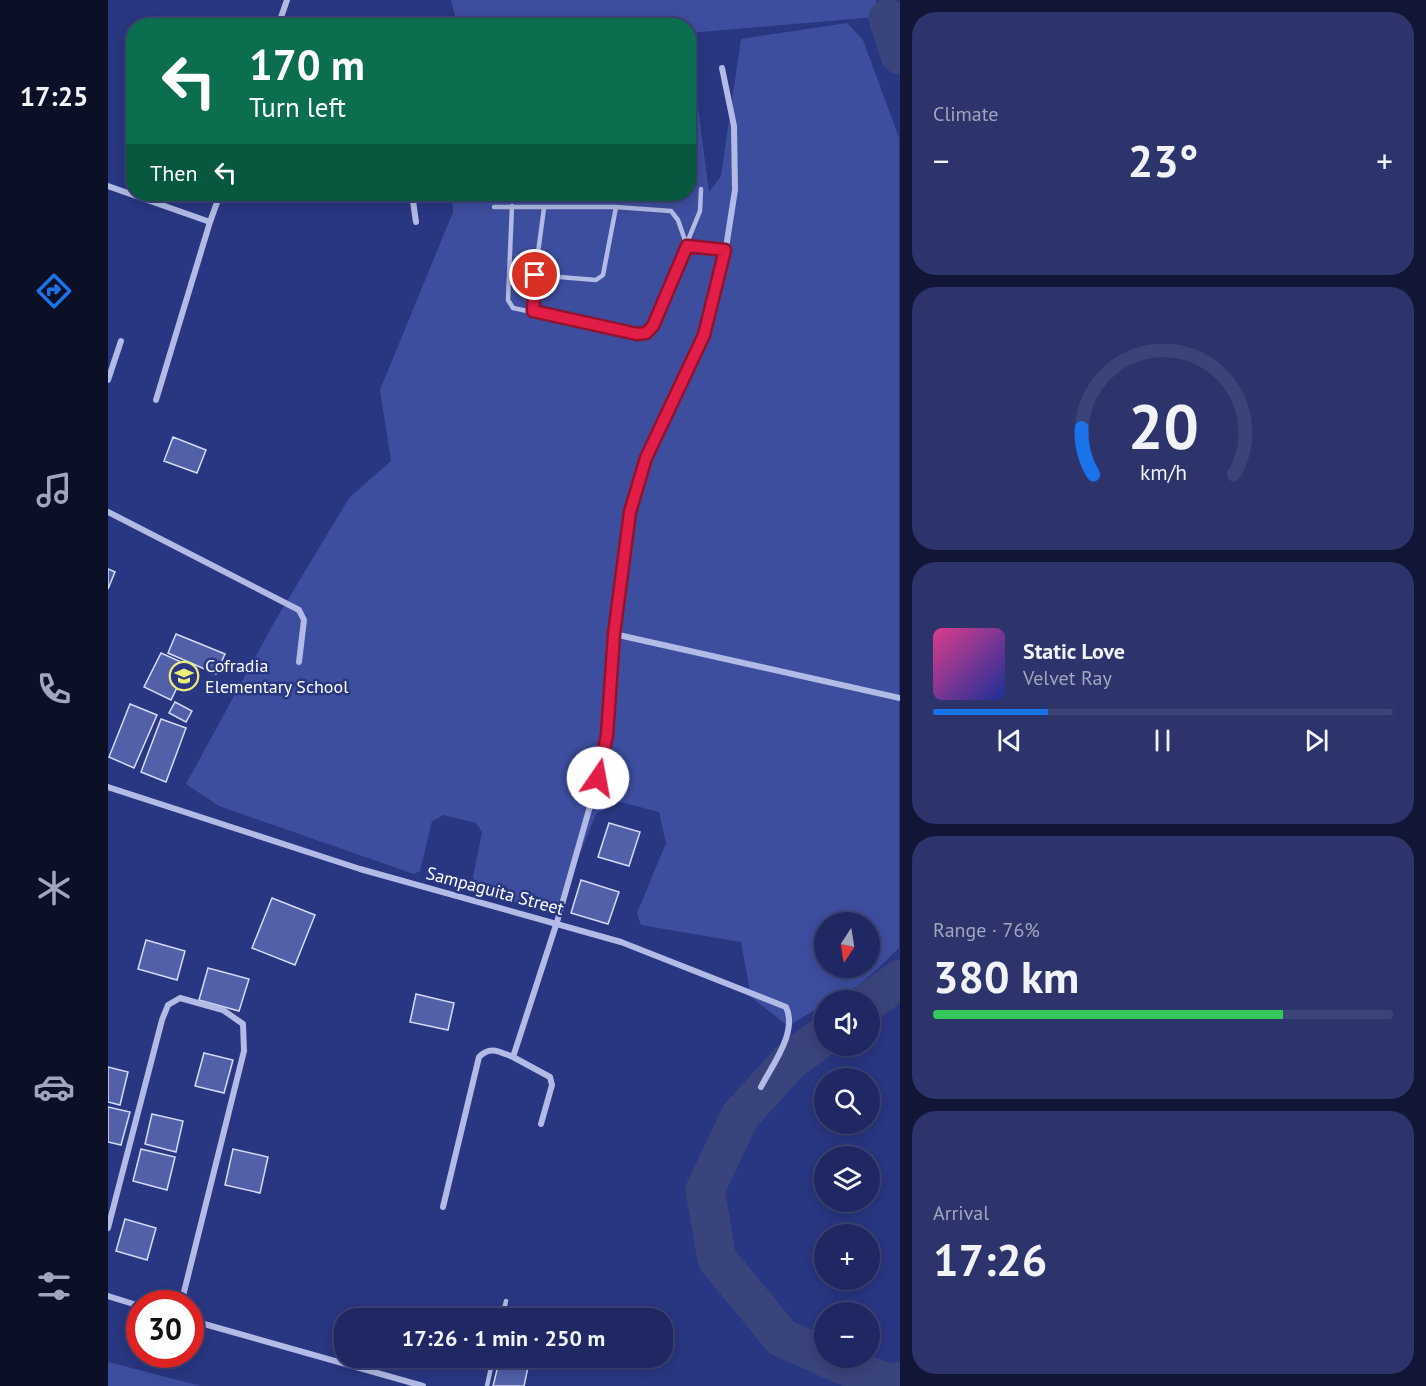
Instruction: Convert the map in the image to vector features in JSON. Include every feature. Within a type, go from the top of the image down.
[{"type":"street","points":[[281,18],[287,0]]},
{"type":"street","points":[[513,1056],[557,922],[598,778],[607,735],[614,634],[630,512],[646,458],[704,335],[725,250],[735,190],[734,126],[722,68]]},
{"type":"street","points":[[108,186],[126,192]]},
{"type":"street","points":[[151,201],[210,222]]},
{"type":"street","points":[[156,400],[218,201]]},
{"type":"street","points":[[413,201],[416,222]]},
{"type":"street","points":[[108,380],[121,341]]},
{"type":"street","points":[[108,512],[299,610],[304,620],[299,662]]},
{"type":"street","points":[[614,634],[900,698]]},
{"type":"street","name":"Sampaguita Street","points":[[108,787],[360,869],[557,922],[621,942],[786,1007],[791,1017],[790,1029],[761,1087]]},
{"type":"street","points":[[108,1228],[162,1020],[168,1005],[180,998],[223,1010],[243,1024],[244,1051],[184,1290]]},
{"type":"street","points":[[443,1206],[479,1057],[485,1051],[492,1050],[513,1056],[550,1077],[552,1086],[541,1124]]},
{"type":"street","points":[[108,1296],[126,1302]]},
{"type":"street","points":[[204,1324],[423,1386]]},
{"type":"lane","points":[[512,206],[508,300],[513,308],[637,334],[646,333],[653,326],[700,211],[701,189]]},
{"type":"lane","points":[[494,207],[616,207],[671,211],[678,220],[687,246]]},
{"type":"lane","points":[[535,275],[596,280],[603,275],[616,207]]},
{"type":"lane","points":[[533,311],[535,275],[544,208]]},
{"type":"lane","points":[[687,246],[725,250]]},
{"type":"lane","points":[[504,1308],[506,1301]]},
{"type":"lane","points":[[487,1386],[491,1368]]},
{"type":"shaded area","points":[[451,0],[876,0],[875,17],[696,32],[696,18],[455,18]]},
{"type":"shaded area","points":[[847,23],[863,40],[899,138],[899,948],[880,966],[880,912],[814,912],[814,978],[867,978],[852,990],[814,990],[814,1011],[788,1026],[751,997],[741,942],[641,925],[637,913],[666,843],[659,812],[620,802],[596,814],[560,903],[545,912],[477,890],[473,877],[482,832],[476,823],[444,815],[432,821],[420,871],[414,874],[219,806],[186,784],[275,621],[349,498],[391,461],[380,390],[453,212],[452,201],[696,201],[696,91],[709,192],[721,176],[741,39]]},
{"type":"shaded area","points":[[108,1362],[201,1386],[108,1386]]},
{"type":"building","points":[[173,437],[206,450],[197,473],[164,461]]},
{"type":"building","points":[[108,569],[115,572],[108,589]]},
{"type":"building","points":[[176,634],[225,654],[216,674],[168,653]]},
{"type":"building","points":[[161,653],[188,665],[171,700],[144,687]]},
{"type":"building","points":[[175,702],[192,711],[186,722],[169,713]]},
{"type":"building","points":[[130,704],[157,715],[134,768],[109,757]]},
{"type":"building","points":[[161,719],[186,728],[166,782],[141,772]]},
{"type":"building","points":[[609,823],[640,832],[629,866],[598,857]]},
{"type":"building","points":[[581,880],[619,892],[608,924],[571,913]]},
{"type":"building","points":[[272,898],[315,915],[295,965],[252,948]]},
{"type":"building","points":[[146,940],[185,951],[177,980],[138,969]]},
{"type":"building","points":[[208,968],[249,979],[239,1011],[199,1000]]},
{"type":"building","points":[[416,994],[454,1003],[448,1030],[410,1022]]},
{"type":"building","points":[[204,1053],[233,1060],[224,1093],[195,1086]]},
{"type":"building","points":[[108,1067],[128,1072],[120,1105],[108,1102]]},
{"type":"building","points":[[108,1107],[130,1112],[121,1145],[108,1142]]},
{"type":"building","points":[[152,1114],[183,1121],[176,1152],[145,1144]]},
{"type":"building","points":[[141,1149],[175,1157],[167,1190],[133,1181]]},
{"type":"building","points":[[233,1149],[268,1157],[260,1193],[225,1185]]},
{"type":"building","points":[[125,1219],[156,1228],[147,1260],[116,1251]]},
{"type":"building","points":[[498,1368],[528,1368],[524,1386],[493,1386]]},
{"type":"waterway","points":[[888,18],[900,55]]},
{"type":"waterway","points":[[880,994],[900,979]]},
{"type":"waterway","points":[[814,1043],[790,1061],[740,1116],[705,1190],[717,1259],[782,1338],[814,1352]]},
{"type":"waterway","points":[[851,1368],[891,1385],[900,1381]]},
{"type":"place","name":"Cofradia Elementary School","points":[[184,676]]},
{"type":"route","points":[[535,275],[533,311],[637,334],[646,333],[653,326],[687,246],[725,250],[723,267],[704,335],[646,458],[630,512],[614,634],[607,735],[598,778]]}]
